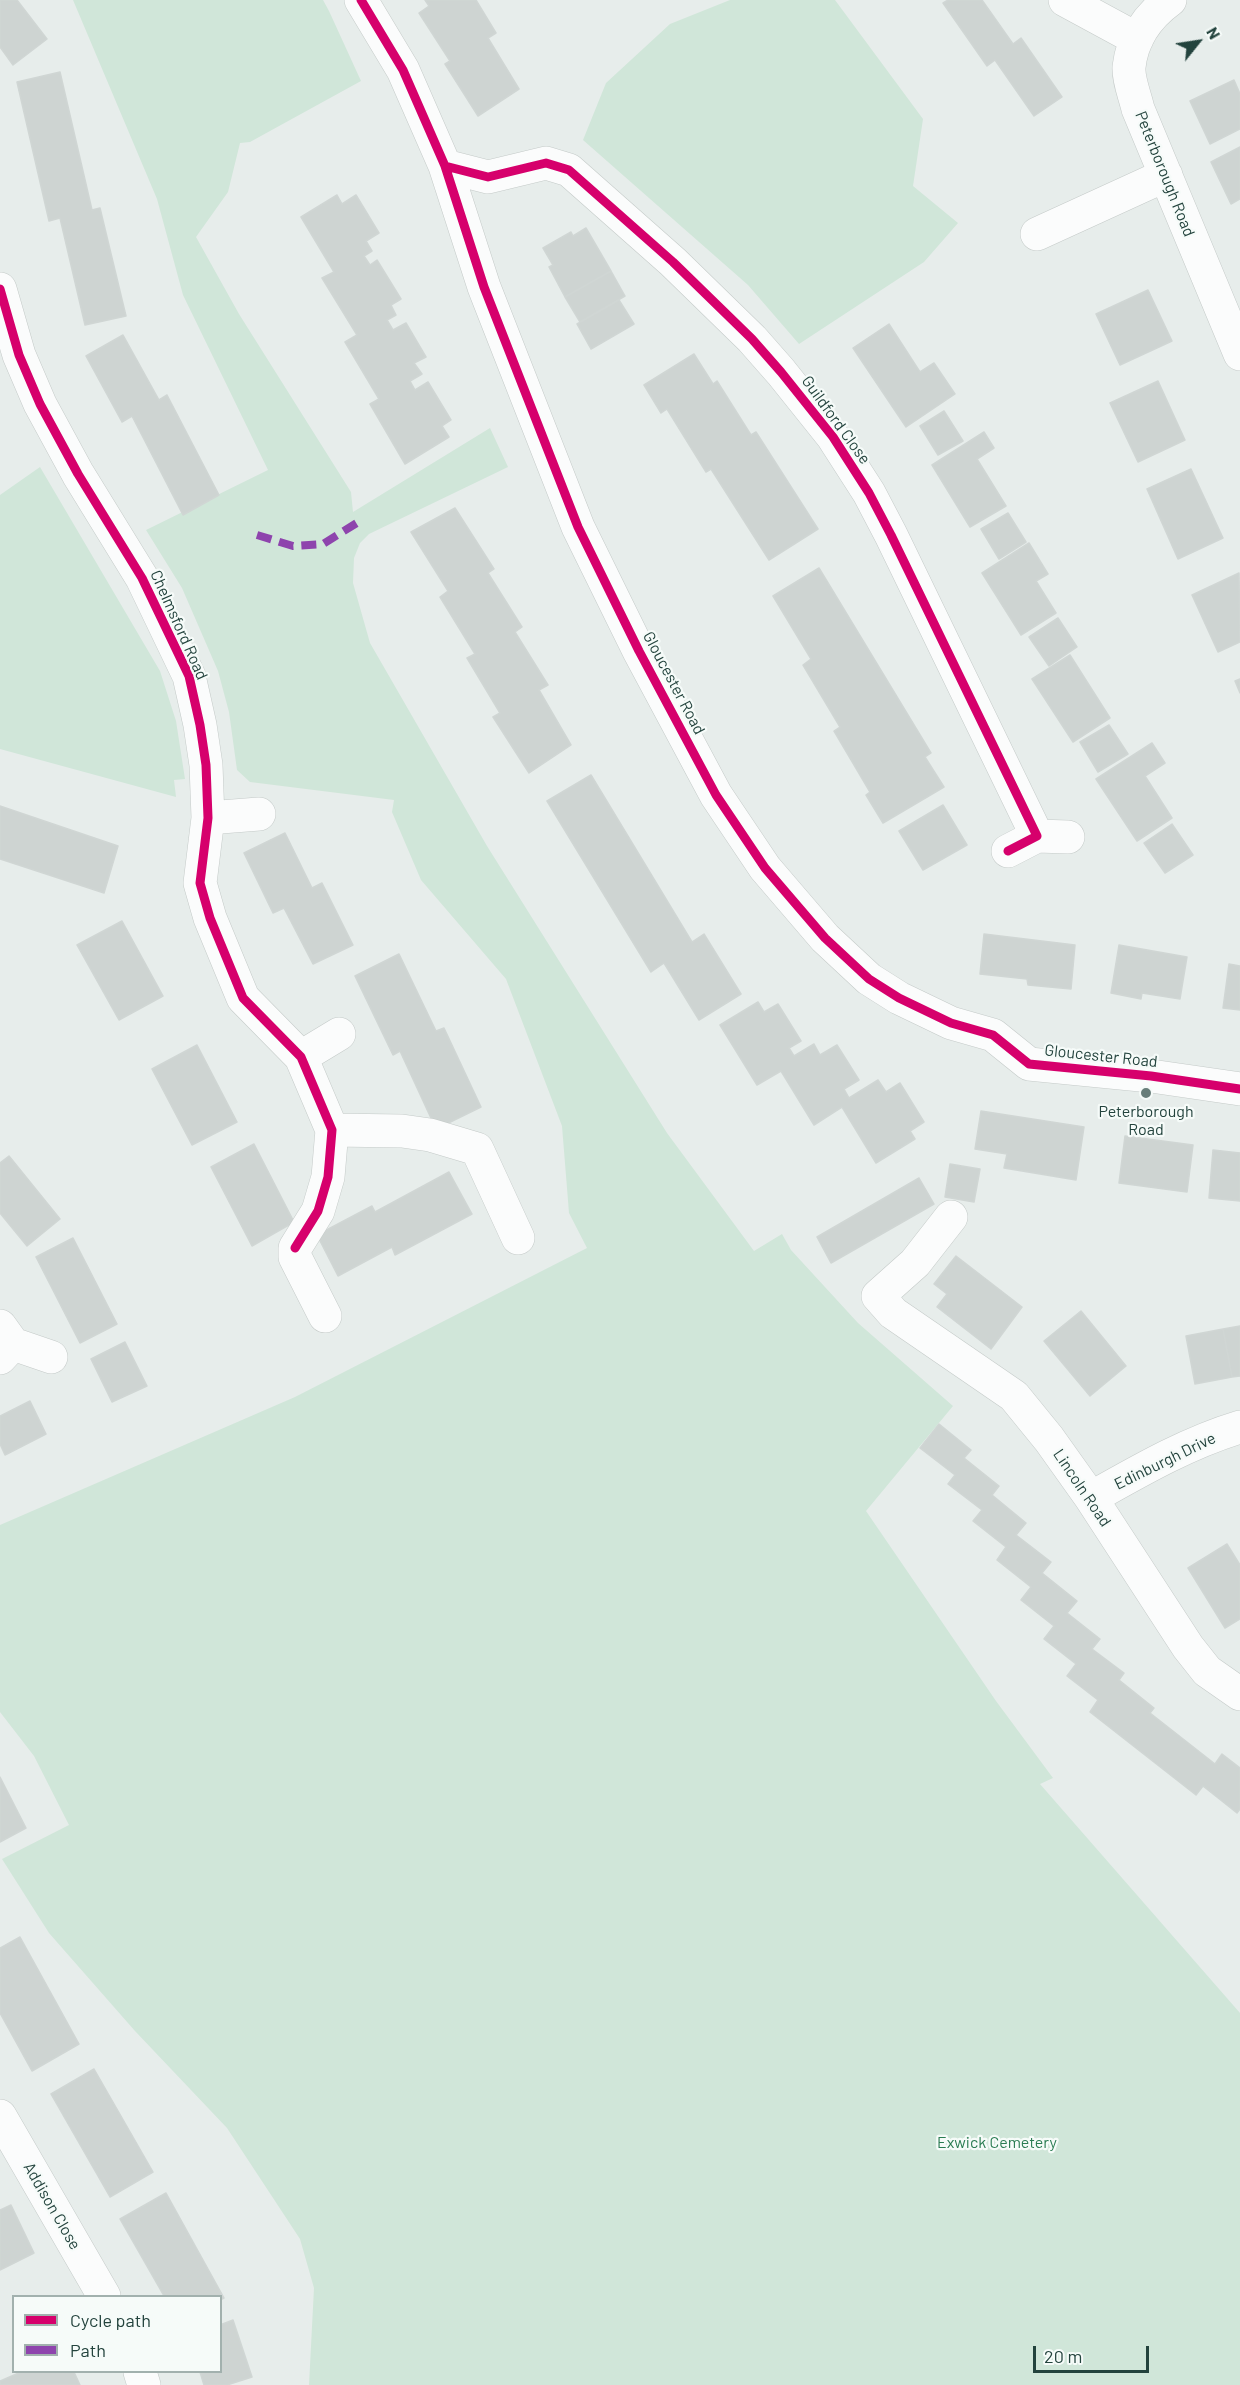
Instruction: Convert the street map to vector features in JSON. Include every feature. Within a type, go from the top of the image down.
[{"type":"street","name":"Gloucester Road","points":[[362,0],[403,70],[445,166],[484,287],[578,527],[639,651],[716,795],[765,868],[817,929],[869,979],[951,1023],[993,1035],[1029,1064],[1151,1076],[1240,1089]]},
{"type":"street","points":[[1065,0],[1137,39]]},
{"type":"street","name":"Peterborough Road","points":[[1170,0],[1155,11],[1140,30],[1128,68],[1138,109],[1240,354]]},
{"type":"street","name":"Guildford Close","points":[[445,166],[488,177],[546,163],[569,170],[672,262],[767,355],[833,437],[869,493],[1053,837],[1008,850]]},
{"type":"street","points":[[1037,234],[1166,175]]},
{"type":"street","name":"Chelmsford Road","points":[[0,289],[18,355],[40,404],[78,474],[142,578],[189,676],[203,745],[208,818],[200,883],[210,918],[243,998],[301,1057],[332,1130],[328,1177],[318,1211],[295,1248],[295,1257],[325,1316]]},
{"type":"street","points":[[208,818],[260,814]]},
{"type":"street","points":[[301,1057],[339,1034]]},
{"type":"street","points":[[332,1130],[402,1131],[430,1135],[477,1149],[518,1238]]},
{"type":"street","name":"Lincoln Road","points":[[951,1217],[915,1263],[878,1296],[893,1313],[1014,1396],[1049,1439],[1091,1498],[1188,1647],[1207,1671],[1240,1694]]},
{"type":"street","points":[[4,1343],[51,1357]]},
{"type":"street","name":"Edinburgh Drive","points":[[1091,1498],[1160,1460],[1215,1434],[1240,1427]]},
{"type":"street","name":"Addison Close","points":[[0,2116],[103,2295]]},
{"type":"green space","name":"Exwick Cemetery","points":[[73,0],[323,0],[329,11],[361,81],[250,142],[240,143],[228,192],[196,237],[239,314],[351,492],[353,512],[490,428],[508,467],[369,534],[360,543],[354,558],[353,583],[370,643],[487,846],[667,1133],[754,1251],[782,1234],[791,1250],[858,1323],[953,1406],[866,1511],[996,1701],[1053,1778],[1040,1784],[1240,2013],[1240,2385],[309,2385],[314,2288],[300,2239],[227,2128],[135,2031],[49,1933],[2,1859],[69,1825],[34,1756],[0,1712],[0,1525],[295,1397],[587,1248],[569,1213],[562,1126],[506,979],[421,880],[392,812],[394,800],[250,782],[237,770],[229,712],[218,671],[182,588],[146,530],[268,470],[183,295],[157,199]]},
{"type":"green space","points":[[730,0],[835,0],[923,119],[913,186],[958,223],[924,262],[799,344],[748,285],[583,140],[606,83],[670,24]]},
{"type":"green space","points":[[40,467],[160,671],[176,721],[185,779],[174,780],[176,797],[0,749],[0,495]]},
{"type":"building","points":[[0,0],[17,0],[47,39],[13,65],[0,47]]},
{"type":"building","points":[[425,0],[476,0],[496,33],[488,38],[519,89],[478,116],[445,64],[450,61],[419,13],[429,6]]},
{"type":"building","points":[[948,0],[982,0],[1013,44],[1021,38],[1062,97],[1034,116],[995,60],[987,66],[943,3]]},
{"type":"building","points":[[60,72],[92,210],[100,208],[126,316],[85,325],[60,218],[49,221],[17,82]]},
{"type":"building","points":[[1234,80],[1240,94],[1240,129],[1210,144],[1190,101]]},
{"type":"building","points":[[1240,147],[1240,199],[1231,204],[1211,162]]},
{"type":"building","points":[[337,195],[342,204],[356,195],[379,233],[366,241],[372,251],[364,256],[370,265],[377,260],[401,299],[391,305],[396,315],[387,320],[393,330],[406,323],[426,357],[414,363],[422,374],[410,381],[415,390],[428,382],[451,420],[442,426],[449,437],[405,464],[370,404],[379,399],[345,342],[357,335],[322,278],[334,272],[301,217]]},
{"type":"building","points":[[586,228],[611,271],[565,297],[549,267],[553,265],[543,248],[571,232],[573,236]]},
{"type":"building","points":[[611,271],[625,296],[580,322],[565,297]]},
{"type":"building","points":[[1148,290],[1172,341],[1120,365],[1096,314]]},
{"type":"building","points":[[619,300],[634,324],[591,349],[577,324]]},
{"type":"building","points":[[889,324],[920,372],[934,363],[955,394],[906,427],[853,348]]},
{"type":"building","points":[[123,335],[159,400],[167,395],[219,495],[183,515],[132,416],[122,422],[86,356]]},
{"type":"building","points":[[694,354],[713,384],[717,381],[751,435],[756,432],[818,529],[769,560],[711,469],[706,472],[667,409],[661,413],[644,385]]},
{"type":"building","points":[[1158,381],[1185,440],[1138,462],[1110,403]]},
{"type":"building","points":[[944,411],[963,441],[938,455],[920,426]]},
{"type":"building","points":[[984,432],[994,448],[977,459],[1006,506],[970,527],[932,465]]},
{"type":"building","points":[[1191,469],[1223,538],[1178,559],[1147,489]]},
{"type":"building","points":[[455,508],[494,569],[488,573],[522,627],[515,632],[548,685],[539,690],[571,745],[529,773],[493,717],[500,713],[467,658],[475,654],[440,597],[448,591],[411,532]]},
{"type":"building","points":[[1008,513],[1026,542],[999,559],[981,529]]},
{"type":"building","points":[[1029,543],[1048,574],[1036,581],[1056,613],[1021,635],[982,573]]},
{"type":"building","points":[[819,568],[931,753],[925,757],[944,787],[883,823],[866,795],[870,792],[834,731],[840,727],[803,665],[811,659],[773,596]]},
{"type":"building","points":[[1239,573],[1240,642],[1218,652],[1192,595]]},
{"type":"building","points":[[1058,618],[1077,647],[1049,666],[1029,637]]},
{"type":"building","points":[[1070,655],[1110,718],[1073,742],[1032,679]]},
{"type":"building","points":[[1240,679],[1240,693],[1235,681]]},
{"type":"building","points":[[1109,725],[1128,754],[1098,772],[1080,742]]},
{"type":"building","points":[[1152,743],[1165,763],[1145,776],[1172,818],[1137,841],[1096,779]]},
{"type":"building","points":[[591,775],[692,942],[704,934],[741,994],[699,1020],[664,963],[651,972],[547,801]]},
{"type":"building","points":[[943,805],[967,845],[923,870],[899,831]]},
{"type":"building","points":[[0,806],[118,846],[104,893],[0,859]]},
{"type":"building","points":[[1172,824],[1193,855],[1165,873],[1144,843]]},
{"type":"building","points":[[285,833],[312,888],[322,883],[353,945],[313,964],[284,908],[273,913],[244,853]]},
{"type":"building","points":[[122,921],[163,996],[119,1020],[77,945]]},
{"type":"building","points":[[984,934],[1075,945],[1071,989],[1028,985],[1027,979],[980,974]]},
{"type":"building","points":[[1119,945],[1187,957],[1180,999],[1142,993],[1141,999],[1111,993]]},
{"type":"building","points":[[399,954],[436,1031],[444,1028],[481,1107],[436,1129],[400,1051],[393,1055],[355,976]]},
{"type":"building","points":[[1229,964],[1240,966],[1240,1010],[1223,1008]]},
{"type":"building","points":[[758,1002],[764,1012],[778,1004],[801,1041],[789,1048],[794,1056],[814,1044],[820,1055],[837,1045],[859,1080],[844,1089],[849,1098],[878,1080],[886,1092],[900,1083],[924,1122],[910,1131],[915,1139],[876,1163],[842,1107],[814,1125],[781,1071],[757,1085],[720,1025]]},
{"type":"building","points":[[197,1045],[237,1122],[192,1145],[152,1069]]},
{"type":"building","points":[[981,1111],[1084,1127],[1076,1180],[1004,1168],[1007,1154],[975,1149]]},
{"type":"building","points":[[1125,1136],[1193,1145],[1187,1192],[1119,1183]]},
{"type":"building","points":[[254,1144],[294,1222],[252,1246],[211,1167]]},
{"type":"building","points":[[1213,1150],[1240,1153],[1240,1201],[1209,1198]]},
{"type":"building","points":[[9,1156],[60,1219],[27,1246],[0,1213],[0,1163]]},
{"type":"building","points":[[950,1164],[980,1169],[974,1202],[945,1197]]},
{"type":"building","points":[[449,1172],[472,1214],[395,1255],[392,1247],[338,1276],[317,1235],[372,1206],[375,1212]]},
{"type":"building","points":[[919,1178],[934,1204],[831,1263],[817,1237]]},
{"type":"building","points":[[73,1238],[117,1324],[80,1343],[36,1257]]},
{"type":"building","points":[[956,1256],[1022,1307],[991,1349],[937,1307],[947,1294],[934,1284]]},
{"type":"building","points":[[1081,1311],[1126,1366],[1090,1396],[1044,1341]]},
{"type":"building","points":[[1240,1326],[1240,1376],[1232,1377],[1223,1329]]},
{"type":"building","points":[[1223,1329],[1232,1377],[1195,1384],[1186,1336]]},
{"type":"building","points":[[125,1342],[147,1386],[112,1402],[91,1359]]},
{"type":"building","points":[[30,1401],[46,1434],[5,1455],[0,1444],[0,1416]]},
{"type":"building","points":[[939,1424],[971,1450],[964,1458],[999,1486],[992,1495],[1026,1523],[1016,1535],[1051,1562],[1042,1573],[1077,1601],[1067,1613],[1100,1639],[1092,1649],[1124,1673],[1119,1680],[1154,1708],[1150,1713],[1215,1764],[1222,1754],[1240,1768],[1240,1809],[1237,1813],[1203,1786],[1196,1795],[1090,1712],[1098,1700],[1067,1676],[1076,1664],[1044,1639],[1054,1626],[1021,1600],[1031,1587],[997,1560],[1006,1547],[973,1521],[982,1510],[948,1484],[955,1475],[920,1448]]},
{"type":"building","points":[[1227,1544],[1240,1565],[1240,1619],[1225,1628],[1188,1568]]},
{"type":"building","points":[[0,1777],[26,1828],[0,1842]]},
{"type":"building","points":[[20,1937],[79,2044],[32,2071],[0,2013],[0,1948]]},
{"type":"building","points":[[94,2069],[153,2172],[110,2197],[51,2094]]},
{"type":"building","points":[[166,2193],[224,2298],[222,2299],[222,2295],[163,2295],[120,2219]]},
{"type":"building","points":[[11,2205],[34,2253],[0,2270],[0,2210]]},
{"type":"building","points":[[233,2320],[252,2377],[227,2385],[204,2385],[200,2373],[222,2373],[222,2324]]},
{"type":"building","points":[[19,2373],[74,2373],[80,2385],[0,2385],[0,2381]]},
{"type":"marked path","points":[[257,535],[293,546],[323,544],[360,521]]},
{"type":"cycle path","points":[[361,0],[403,70],[445,166],[484,287],[578,527],[639,651],[716,795],[765,868],[825,938],[869,979],[899,998],[951,1023],[993,1035],[1029,1064],[1151,1076],[1240,1089]]},
{"type":"cycle path","points":[[445,166],[488,177],[546,163],[569,170],[673,262],[752,339],[781,372],[833,437],[869,493],[1037,836],[1008,851]]},
{"type":"cycle path","points":[[0,289],[19,355],[40,404],[78,474],[142,578],[189,676],[206,765],[208,818],[200,883],[210,918],[243,998],[301,1057],[332,1130],[328,1177],[318,1211],[295,1248]]},
{"type":"place","name":"Peterborough Road","points":[[1146,1093]]}]
